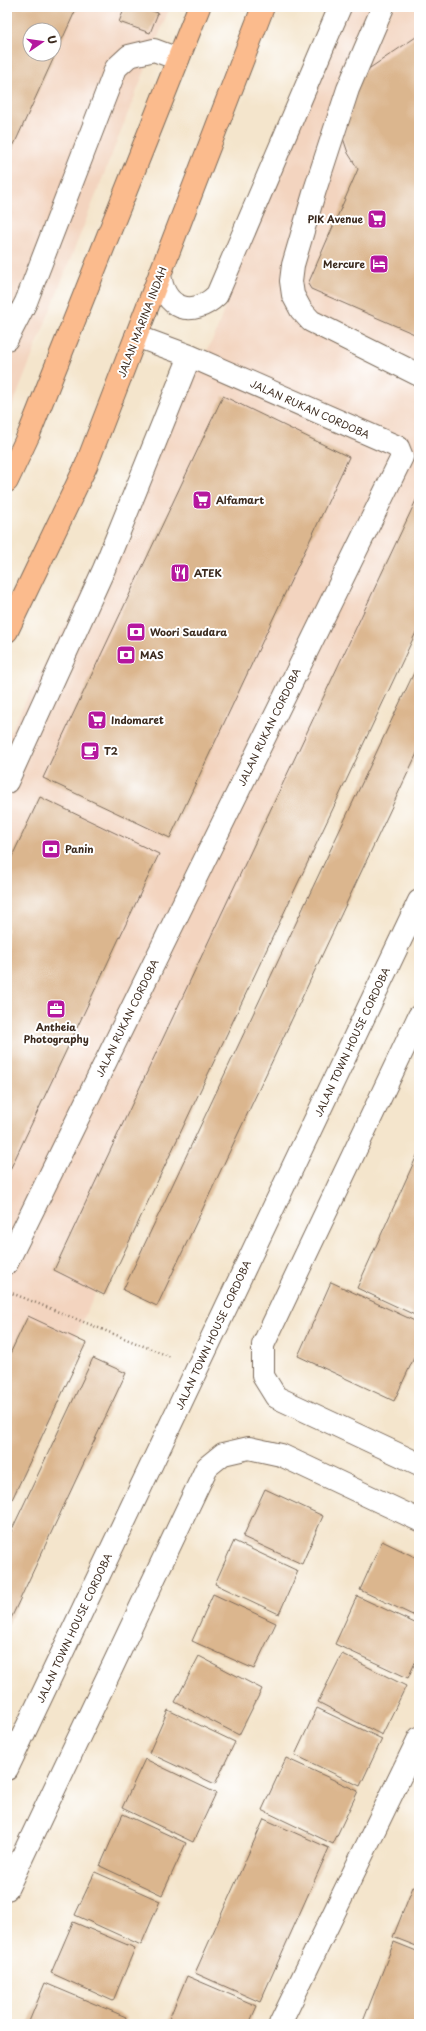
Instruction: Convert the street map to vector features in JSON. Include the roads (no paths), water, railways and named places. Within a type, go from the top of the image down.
[{"type":"main road","points":[[7,480],[29,434],[199,7]]},
{"type":"main road","name":"JALAN MARINA INDAH","points":[[7,631],[86,466],[263,7]]},
{"type":"street","points":[[160,274],[166,294],[182,308],[194,309],[201,307],[217,295],[340,7]]},
{"type":"street","points":[[383,7],[348,89],[315,190],[293,265],[291,281],[293,295],[301,310],[311,321],[419,376]]},
{"type":"street","points":[[7,339],[26,302],[116,68],[129,56],[154,50],[178,59]]},
{"type":"street","name":"JALAN RUKAN CORDOBA","points":[[7,1263],[402,457],[401,451],[398,447],[190,356],[136,336]]},
{"type":"street","points":[[7,782],[104,569],[190,356]]},
{"type":"street","name":"JALAN TOWN HOUSE CORDOBA","points":[[7,1769],[419,901]]},
{"type":"street","points":[[419,1016],[263,1345],[263,1376],[276,1397],[419,1464]]},
{"type":"street","points":[[7,1889],[207,1467],[222,1454],[249,1448],[281,1455],[419,1520]]},
{"type":"street","points":[[280,2024],[419,1738]]},
{"type":"place","name":"PIK Avenue","points":[[377,219]]},
{"type":"place","name":"Mercure","points":[[379,264]]},
{"type":"place","name":"Alfamart","points":[[202,500]]},
{"type":"place","name":"ATEK","points":[[180,573]]},
{"type":"place","name":"Woori Saudara","points":[[136,632]]},
{"type":"place","name":"MAS","points":[[126,655]]},
{"type":"place","name":"Indomaret","points":[[97,720]]},
{"type":"place","name":"T2","points":[[90,751]]},
{"type":"place","name":"Panin","points":[[51,849]]},
{"type":"place","name":"Antheia Photography","points":[[56,1009]]}]
